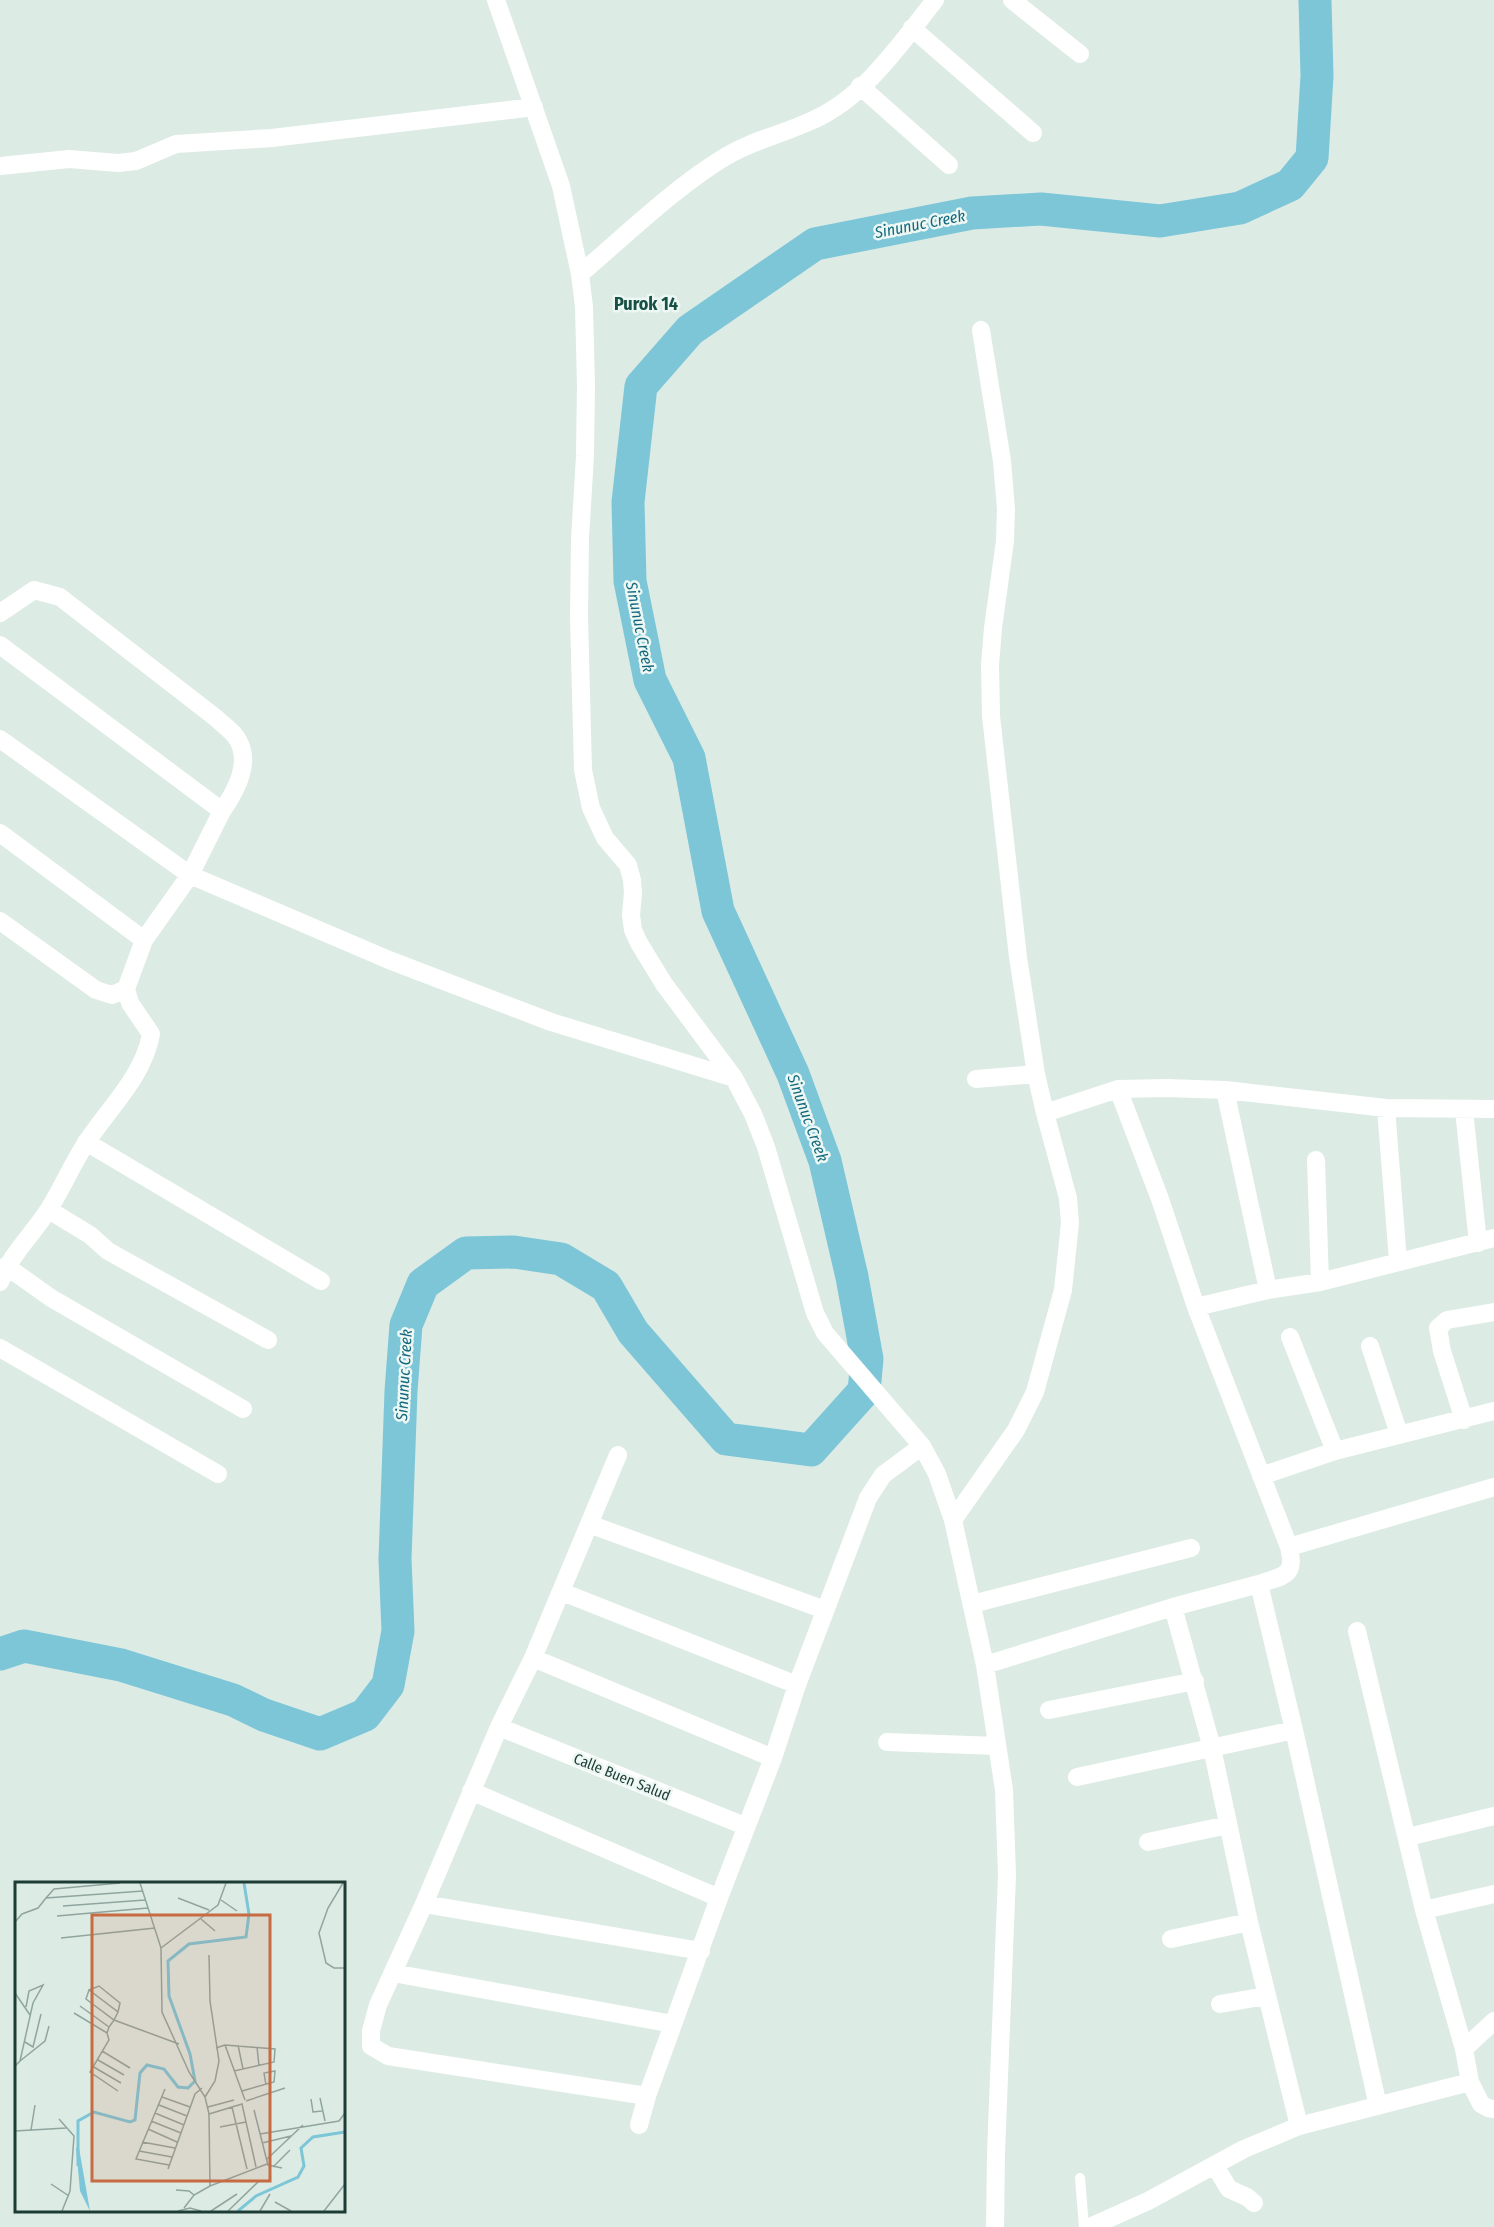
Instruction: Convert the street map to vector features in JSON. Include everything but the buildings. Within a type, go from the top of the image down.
[{"type":"street","points":[[496,0],[561,186],[580,274],[584,307],[586,385],[579,617],[583,770],[591,808],[605,838],[628,865],[632,880],[633,930],[639,943],[664,984],[734,1078],[753,1114],[766,1147],[814,1313],[825,1333],[922,1446],[937,1474],[953,1520],[972,1604],[985,1665],[1004,1790],[1007,1875],[995,2227]]},
{"type":"street","points":[[580,274],[667,199],[724,157],[814,120],[844,101],[893,53],[935,0]]},
{"type":"street","points":[[1012,0],[1080,54]]},
{"type":"street","points":[[912,28],[1033,133]]},
{"type":"street","points":[[860,86],[949,165]]},
{"type":"street","points":[[0,166],[69,159],[118,163],[136,161],[176,144],[272,138],[534,107]]},
{"type":"street","points":[[953,1520],[1016,1430],[1035,1392],[1063,1290],[1070,1223],[1068,1198],[1036,1074],[1018,957],[991,716],[992,646],[996,599],[1005,541],[1006,509],[1002,461],[981,330]]},
{"type":"street","points":[[0,613],[34,590],[60,597],[216,718],[236,737],[243,753],[242,773],[234,793],[222,811],[190,875],[144,940],[126,989],[130,1003],[151,1034],[148,1048],[132,1080],[86,1142],[49,1210],[3,1274],[51,1298],[243,1409]]},
{"type":"street","points":[[0,645],[222,811]]},
{"type":"street","points":[[0,739],[190,875],[389,960],[551,1022],[734,1078]]},
{"type":"street","points":[[0,833],[144,940]]},
{"type":"street","points":[[0,921],[96,990],[111,995],[126,989]]},
{"type":"street","points":[[976,1079],[1036,1074]]},
{"type":"street","points":[[1045,1113],[1118,1089],[1167,1088],[1226,1090],[1386,1108],[1494,1109]]},
{"type":"street","points":[[985,1665],[1173,1607],[1259,1584],[1279,1577],[1290,1569],[1292,1563],[1289,1547],[1196,1307],[1160,1199],[1118,1089]]},
{"type":"street","points":[[1226,1090],[1268,1290]]},
{"type":"street","points":[[1386,1108],[1398,1261]]},
{"type":"street","points":[[1196,1307],[1268,1290],[1320,1282],[1486,1240],[1464,1110]]},
{"type":"street","points":[[86,1142],[321,1281]]},
{"type":"street","points":[[1316,1160],[1320,1282]]},
{"type":"street","points":[[49,1210],[70,1221],[108,1251],[268,1340]]},
{"type":"street","points":[[1464,1420],[1439,1341],[1438,1328],[1447,1320],[1494,1312]]},
{"type":"street","points":[[1290,1337],[1335,1451]]},
{"type":"street","points":[[1370,1346],[1399,1434]]},
{"type":"street","points":[[0,1348],[218,1474]]},
{"type":"street","points":[[1262,1476],[1335,1451],[1494,1411]]},
{"type":"street","points":[[639,2125],[647,2096],[719,1898],[868,1498],[883,1475],[922,1446]]},
{"type":"street","points":[[618,1455],[562,1592],[499,1727],[424,1904],[378,2005],[369,2039],[371,2046],[388,2056],[647,2096]]},
{"type":"street","points":[[1289,1547],[1494,1487]]},
{"type":"street","points":[[589,1524],[825,1610]]},
{"type":"street","points":[[972,1604],[1191,1548]]},
{"type":"street","points":[[1259,1584],[1378,2106]]},
{"type":"street","points":[[562,1592],[797,1685]]},
{"type":"street","points":[[1173,1607],[1212,1748],[1266,1996],[1299,2126]]},
{"type":"street","points":[[1357,1631],[1378,1728],[1424,1910],[1464,2049],[1470,2082],[1481,2104],[1494,2109]]},
{"type":"street","points":[[533,1658],[773,1758]]},
{"type":"street","points":[[1048,1710],[1195,1681]]},
{"type":"street","name":"Calle Buen Salud","points":[[499,1727],[746,1826]]},
{"type":"street","points":[[1077,1777],[1294,1730]]},
{"type":"street","points":[[887,1743],[997,1746]]},
{"type":"street","points":[[471,1791],[719,1898]]},
{"type":"street","points":[[1407,1837],[1494,1816]]},
{"type":"street","points":[[1148,1842],[1228,1825]]},
{"type":"street","points":[[1424,1910],[1494,1894]]},
{"type":"street","points":[[424,1904],[701,1951]]},
{"type":"street","points":[[1171,1939],[1249,1922]]},
{"type":"street","points":[[393,1973],[673,2024]]},
{"type":"street","points":[[1220,2004],[1266,1996]]},
{"type":"street","points":[[1464,2049],[1494,2021]]},
{"type":"street","points":[[1090,2227],[1148,2201],[1244,2149],[1299,2126],[1470,2082]]},
{"type":"street","points":[[1215,2166],[1229,2189],[1247,2196],[1254,2203]]},
{"type":"lane","points":[[1080,2178],[1084,2227]]},
{"type":"waterway","name":"Sinunuc Creek","points":[[0,1654],[24,1646],[121,1665],[233,1700],[264,1715],[320,1734],[365,1715],[388,1685],[398,1631],[395,1559],[401,1391],[406,1325],[423,1284],[466,1253],[514,1252],[561,1259],[606,1286],[633,1332],[726,1439],[811,1450],[864,1391],[867,1359],[852,1277],[825,1161],[793,1074],[718,911],[689,758],[650,680],[630,581],[628,502],[641,386],[690,330],[815,244],[972,213],[1041,209],[1160,221],[1240,208],[1290,185],[1312,158],[1317,76],[1315,0]]},
{"type":"district","name":"Purok 14","points":[[646,304]]}]
